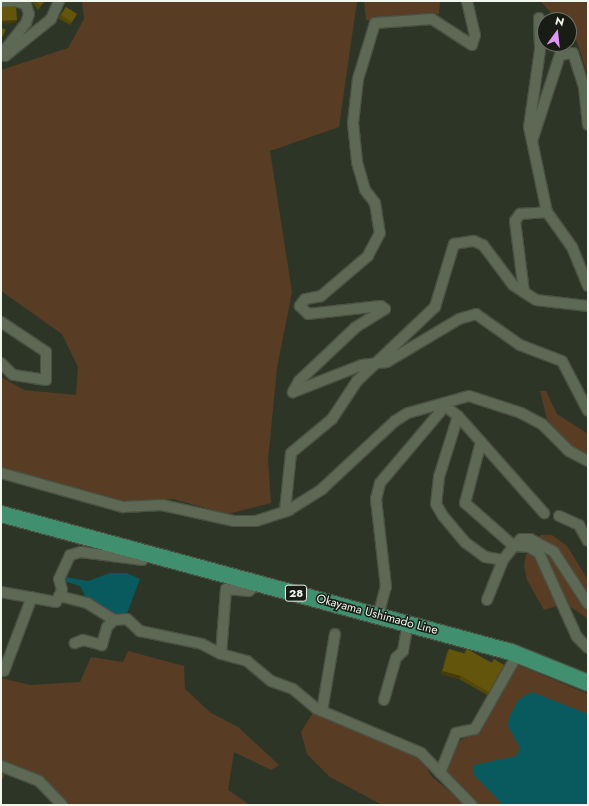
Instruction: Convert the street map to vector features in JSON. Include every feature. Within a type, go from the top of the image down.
[{"type":"main road","name":"Okayama Ushimado Line","points":[[1,514],[258,582],[517,655],[588,683]]},
{"type":"street","points":[[1,56],[51,19],[59,1]]},
{"type":"street","points":[[467,1],[475,35],[472,45],[432,18],[375,23],[358,79],[353,123],[355,152],[365,190],[375,203],[380,233],[368,256],[321,296],[305,299],[300,306],[308,314],[381,306],[385,309],[355,328],[299,381],[293,392],[362,365],[387,362],[460,319],[476,314],[520,345],[562,361],[588,411]]},
{"type":"street","points":[[1,2],[19,2],[26,5],[29,14],[26,23],[1,56]]},
{"type":"street","points":[[540,52],[529,127],[547,212],[572,247],[588,286]]},
{"type":"street","points":[[532,141],[560,55],[573,53],[584,87],[588,125]]},
{"type":"street","points":[[524,292],[515,222],[520,214],[547,212]]},
{"type":"street","points":[[285,512],[291,453],[332,419],[372,365],[435,307],[454,244],[474,241],[483,245],[513,285],[548,304],[588,306]]},
{"type":"street","points":[[1,322],[46,352],[46,380],[13,374],[1,363]]},
{"type":"street","points":[[1,473],[123,507],[168,505],[234,521],[256,521],[285,512],[322,489],[395,421],[408,413],[445,406],[469,396],[514,410],[542,424],[569,451],[588,461]]},
{"type":"street","points":[[445,406],[458,416],[544,513]]},
{"type":"street","points":[[378,616],[386,587],[376,499],[380,483],[445,406]]},
{"type":"street","points":[[458,416],[439,477],[436,504],[466,543],[485,557],[503,560]]},
{"type":"street","points":[[481,442],[465,503],[514,546],[529,547],[539,553],[577,637],[588,648]]},
{"type":"street","points":[[559,516],[579,526],[588,541]]},
{"type":"street","points":[[487,600],[503,560],[521,539],[542,543],[554,552],[588,604]]},
{"type":"street","points":[[1,592],[56,602],[59,596],[60,580],[70,555],[81,552],[142,560],[145,552]]},
{"type":"street","points":[[221,654],[226,589],[249,591],[258,582]]},
{"type":"street","points":[[59,596],[87,603],[114,620],[127,619],[140,631],[202,644],[221,654],[247,662],[271,681],[292,689],[322,711],[421,753],[472,805]]},
{"type":"street","points":[[4,671],[32,597]]},
{"type":"street","points":[[75,643],[83,640],[102,644],[107,627],[114,620]]},
{"type":"street","points":[[384,700],[396,658],[403,651],[408,624]]},
{"type":"street","points":[[322,711],[335,634]]},
{"type":"street","points":[[440,773],[456,733],[475,729],[517,655]]},
{"type":"street","points":[[1,766],[39,781],[62,805]]},
{"type":"shaded area","points":[[82,1],[357,1],[339,127],[270,151],[292,292],[277,368],[268,460],[271,503],[228,514],[173,499],[125,501],[1,467],[1,377],[24,390],[76,395],[78,367],[62,334],[1,291],[1,70],[68,48],[84,19]]},
{"type":"shaded area","points":[[364,1],[440,1],[439,14],[366,20]]},
{"type":"shaded area","points":[[540,1],[588,1],[588,75],[577,42],[577,12],[550,12]]},
{"type":"shaded area","points":[[540,391],[546,391],[557,414],[588,434],[588,456],[570,447],[547,420]]},
{"type":"shaded area","points":[[541,535],[552,535],[567,546],[588,580],[588,619],[565,603],[544,610],[527,580],[524,566],[526,555]]},
{"type":"shaded area","points":[[128,651],[184,666],[185,689],[211,713],[238,727],[279,765],[271,770],[234,752],[228,790],[250,805],[68,805],[42,778],[10,765],[1,782],[1,678],[30,685],[80,682],[91,657],[123,662]]},
{"type":"shaded area","points":[[518,665],[588,694],[588,805],[477,805],[445,774],[452,751],[462,739],[480,733],[510,673]]},
{"type":"shaded area","points":[[314,711],[419,756],[432,777],[466,805],[382,805],[330,777],[307,754],[301,732]]},
{"type":"water","points":[[110,573],[127,573],[140,579],[126,616],[120,617],[105,609],[85,596],[80,586],[64,581],[65,577],[88,581]]},
{"type":"water","points":[[532,692],[588,714],[588,805],[503,805],[473,774],[474,765],[516,756],[520,748],[508,726],[509,717],[519,699]]},
{"type":"building","points":[[36,1],[45,1],[40,6]]},
{"type":"building","points":[[16,6],[17,20],[1,21],[1,7]]},
{"type":"building","points":[[66,7],[77,14],[72,22],[61,15]]},
{"type":"building","points":[[1,27],[6,30],[1,39]]},
{"type":"building","points":[[449,649],[465,654],[467,649],[492,663],[494,659],[504,665],[489,692],[461,676],[443,671]]}]
